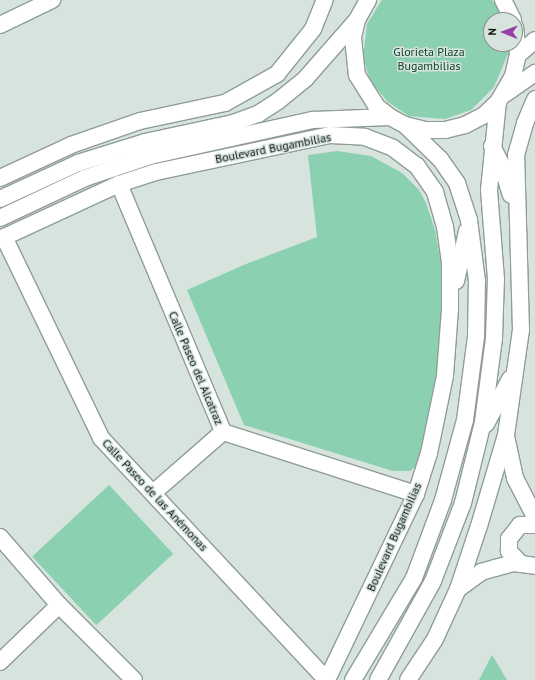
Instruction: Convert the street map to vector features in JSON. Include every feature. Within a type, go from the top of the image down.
[{"type":"street","points":[[0,25],[52,0]]},
{"type":"street","points":[[0,178],[71,145],[140,121],[225,102],[270,78],[276,74],[313,29],[325,0]]},
{"type":"street","points":[[502,0],[509,12]]},
{"type":"street","points":[[365,1],[357,20],[353,38],[357,75],[372,101],[390,117],[406,125],[425,130],[445,130],[465,125],[483,116],[500,98],[535,73]]},
{"type":"street","points":[[0,199],[93,158],[145,142],[233,123],[258,114],[278,102],[306,78],[357,20]]},
{"type":"street","points":[[518,55],[535,40]]},
{"type":"street","points":[[378,680],[433,581],[463,503],[478,440],[494,338],[496,279],[489,190],[492,146],[500,98],[513,76],[518,52]]},
{"type":"street","points":[[408,680],[435,639],[458,589],[480,526],[506,435],[521,322],[516,155],[524,123],[535,99]]},
{"type":"street","name":"Boulevard Bugambilias","points":[[0,218],[85,178],[150,156],[314,120],[390,117]]},
{"type":"street","points":[[353,680],[414,578],[443,500],[465,420],[476,337],[477,281],[469,220],[457,183],[440,159],[406,125]]},
{"type":"street","name":"Boulevard Bugambilias","points":[[2,238],[119,184],[156,172],[330,135],[365,137],[386,145],[417,166],[435,192],[445,227],[450,262],[450,308],[445,376],[429,453],[416,494],[327,680]]},
{"type":"street","points":[[492,146],[502,166],[517,214]]},
{"type":"street","name":"Calle Paseo del Alcatraz","points":[[119,184],[223,432],[416,494]]},
{"type":"street","points":[[36,221],[46,197]]},
{"type":"street","points":[[450,308],[469,220]]},
{"type":"street","name":"Calle Paseo de las Anémonas","points":[[2,238],[102,438],[327,680]]},
{"type":"street","points":[[478,440],[515,368]]},
{"type":"street","points":[[153,493],[223,432]]},
{"type":"street","points":[[506,435],[515,478],[535,517]]},
{"type":"street","points":[[528,565],[509,551],[509,539],[520,525],[535,525]]},
{"type":"street","points":[[0,537],[59,605],[134,680]]},
{"type":"street","points":[[458,589],[481,572],[528,565]]},
{"type":"street","points":[[0,662],[59,605]]},
{"type":"green space","name":"Glorieta Plaza Bugambilias","points":[[382,0],[492,0],[502,12],[483,12],[483,52],[509,52],[494,87],[471,110],[445,119],[409,116],[388,102],[371,82],[363,58],[367,24]]},
{"type":"green space","points":[[337,151],[371,156],[402,173],[419,190],[426,203],[435,230],[442,270],[443,323],[440,360],[427,431],[416,466],[410,471],[393,471],[244,425],[187,290],[246,264],[317,237],[308,155]]},
{"type":"green space","points":[[109,485],[173,554],[96,625],[32,557]]},
{"type":"green space","points":[[492,655],[507,680],[479,680]]}]
